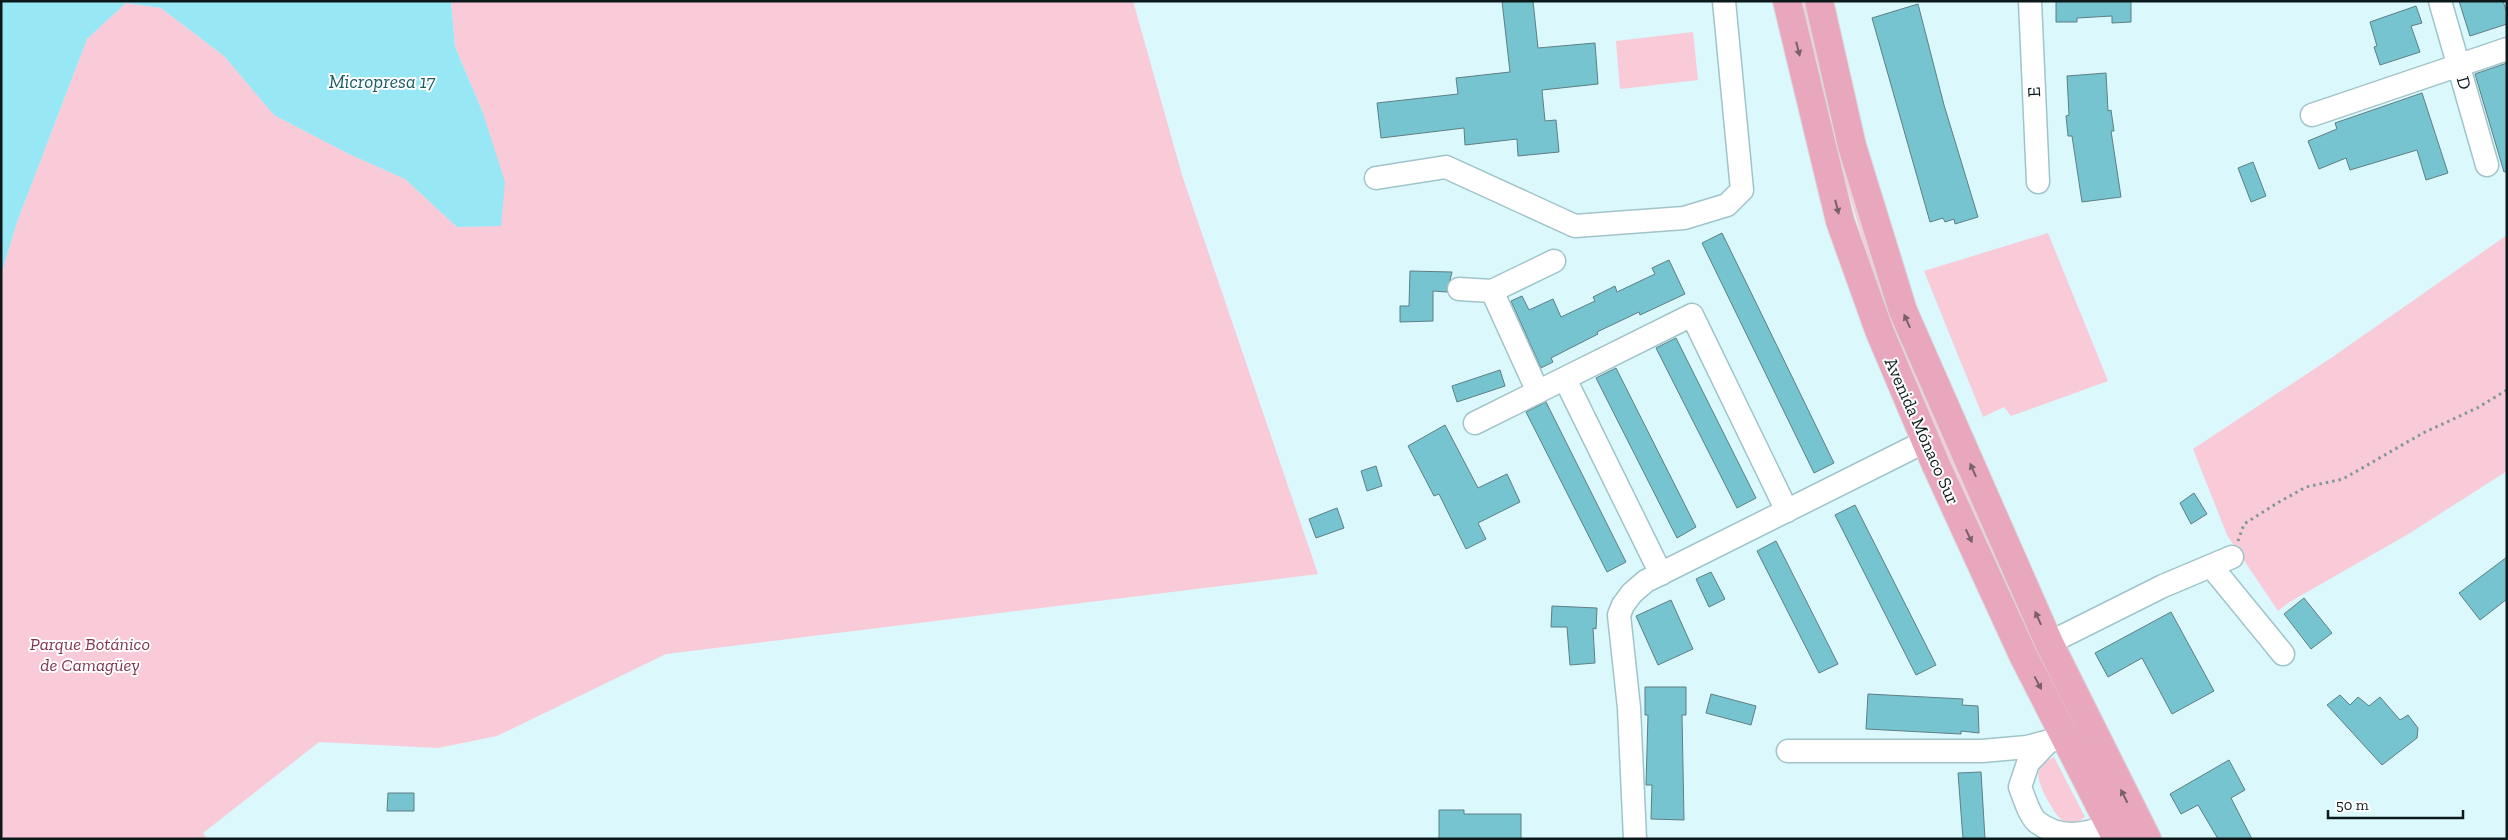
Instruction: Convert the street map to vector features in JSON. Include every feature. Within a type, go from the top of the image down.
[{"type":"main road","name":"Avenida Mónaco Sur","points":[[1787,1],[1840,221],[1879,330],[1926,441],[2023,656],[2067,734],[2114,832]]},
{"type":"main road","name":"Avenida Mónaco Sur","points":[[1819,1],[1852,146],[1903,311],[2049,643],[2067,734],[2148,839]]},
{"type":"main road","points":[[2023,656],[2049,643]]},
{"type":"street","points":[[1376,178],[1446,167],[1575,226],[1684,218],[1727,205],[1742,190],[1724,1]]},
{"type":"street","name":"E","points":[[2030,1],[2038,182]]},
{"type":"street","name":"D","points":[[2440,1],[2487,165]]},
{"type":"street","points":[[2312,114],[2507,49]]},
{"type":"street","points":[[1459,289],[1492,292],[1554,261]]},
{"type":"street","points":[[1492,292],[1538,392]]},
{"type":"street","points":[[1474,423],[1692,315],[1787,511]]},
{"type":"street","points":[[1565,379],[1661,574]]},
{"type":"street","points":[[1635,839],[1629,708],[1619,615],[1623,605],[1632,593],[1646,581],[1926,441]]},
{"type":"street","points":[[2049,643],[2163,586],[2232,557]]},
{"type":"street","points":[[2211,566],[2283,654]]},
{"type":"street","points":[[1788,751],[1982,751],[2027,747],[2067,734]]},
{"type":"street","points":[[2067,734],[2028,763],[2020,787],[2036,822],[2055,832],[2070,836],[2114,832]]},
{"type":"path","points":[[2232,557],[2244,524],[2265,510],[2306,487],[2343,479],[2423,433],[2477,408],[2507,390]]},
{"type":"green space","name":"Parque Botánico de Camagüey","points":[[451,1],[1133,1],[1182,175],[1318,574],[666,654],[497,736],[438,748],[319,742],[203,833],[207,839],[1,839],[1,275],[17,222],[87,39],[126,3],[161,8],[224,56],[274,115],[349,154],[405,179],[457,227],[501,226],[483,113],[455,47]]},
{"type":"green space","points":[[1802,1],[1810,1],[1843,153],[2028,627],[2022,630],[1886,318],[1837,153]]},
{"type":"green space","points":[[1693,32],[1698,80],[1620,89],[1616,41]]},
{"type":"green space","points":[[2048,233],[2108,381],[2011,416],[2004,407],[1983,417],[1924,271]]},
{"type":"green space","points":[[2507,235],[2507,471],[2410,533],[2288,603],[2278,611],[2227,535],[2193,449],[2331,358]]},
{"type":"green space","points":[[2054,757],[2085,817],[2076,824],[2068,823],[2061,819],[2049,803],[2039,780],[2040,768],[2045,762]]},
{"type":"water","name":"Micropresa 17","points":[[1,1],[451,1],[455,47],[483,113],[505,182],[501,226],[457,227],[405,179],[349,154],[274,115],[224,56],[161,8],[126,3],[87,39],[17,222],[1,275]]},
{"type":"building","points":[[1502,1],[1533,1],[1538,48],[1595,43],[1598,84],[1542,90],[1545,121],[1556,120],[1559,152],[1518,156],[1517,139],[1465,145],[1464,128],[1381,138],[1377,103],[1458,94],[1456,78],[1510,72]]},
{"type":"building","points":[[2056,1],[2131,1],[2131,22],[2112,23],[2112,16],[2077,18],[2077,22],[2056,22]]},
{"type":"building","points":[[2459,1],[2503,1],[2507,13],[2507,24],[2470,36]]},
{"type":"building","points":[[1918,4],[1944,105],[1978,217],[1955,224],[1954,219],[1945,222],[1943,218],[1930,222],[1872,18]]},
{"type":"building","points":[[2416,6],[2422,23],[2411,26],[2420,52],[2380,65],[2374,47],[2377,46],[2370,22]]},
{"type":"building","points":[[2507,63],[2507,171],[2504,172],[2475,74]]},
{"type":"building","points":[[2106,73],[2108,111],[2111,110],[2114,131],[2111,131],[2121,197],[2082,202],[2072,136],[2068,136],[2066,116],[2069,115],[2067,76]]},
{"type":"building","points":[[2422,93],[2448,173],[2426,180],[2417,150],[2350,170],[2346,158],[2319,169],[2308,141],[2337,129],[2335,123]]},
{"type":"building","points":[[2253,162],[2266,196],[2251,202],[2238,168]]},
{"type":"building","points":[[1722,233],[1834,463],[1814,473],[1702,243]]},
{"type":"building","points":[[1669,260],[1685,294],[1640,315],[1639,312],[1597,332],[1598,334],[1551,358],[1553,362],[1541,368],[1511,301],[1522,296],[1529,310],[1553,299],[1561,317],[1595,301],[1593,297],[1615,286],[1617,292],[1655,274],[1652,268]]},
{"type":"building","points":[[1410,271],[1452,272],[1447,292],[1433,291],[1433,321],[1400,322],[1400,306],[1409,306]]},
{"type":"building","points":[[1676,338],[1756,498],[1737,508],[1656,348]]},
{"type":"building","points":[[1616,368],[1696,527],[1677,538],[1596,378]]},
{"type":"building","points":[[1500,370],[1505,386],[1457,402],[1452,386]]},
{"type":"building","points":[[1546,402],[1626,562],[1607,572],[1526,412]]},
{"type":"building","points":[[1445,425],[1478,488],[1507,474],[1520,502],[1478,523],[1486,539],[1466,549],[1439,494],[1434,496],[1408,446]]},
{"type":"building","points":[[1376,466],[1382,486],[1367,491],[1361,471]]},
{"type":"building","points":[[2194,493],[2207,514],[2191,524],[2180,503]]},
{"type":"building","points":[[1855,505],[1936,665],[1916,675],[1835,515]]},
{"type":"building","points":[[1337,508],[1344,528],[1316,538],[1309,519]]},
{"type":"building","points":[[1776,541],[1838,664],[1819,673],[1757,551]]},
{"type":"building","points":[[2507,557],[2507,599],[2480,620],[2459,593]]},
{"type":"building","points":[[1711,572],[1725,599],[1709,607],[1696,579]]},
{"type":"building","points":[[2304,598],[2332,633],[2311,649],[2284,614]]},
{"type":"building","points":[[1671,600],[1693,649],[1658,665],[1636,616]]},
{"type":"building","points":[[1552,606],[1597,608],[1596,629],[1593,628],[1595,663],[1570,665],[1567,627],[1551,627]]},
{"type":"building","points":[[2171,612],[2214,691],[2172,714],[2142,658],[2108,677],[2095,653]]},
{"type":"building","points":[[1645,687],[1686,687],[1686,715],[1682,715],[1684,820],[1651,819],[1652,785],[1646,785],[1648,715],[1645,715]]},
{"type":"building","points":[[1711,694],[1756,706],[1751,725],[1706,713]]},
{"type":"building","points":[[1868,694],[1963,699],[1962,705],[1978,706],[1979,733],[1961,731],[1961,734],[1866,729]]},
{"type":"building","points":[[2340,695],[2350,705],[2358,697],[2369,706],[2380,697],[2400,720],[2408,715],[2418,728],[2417,738],[2382,765],[2327,705]]},
{"type":"building","points":[[2229,760],[2245,790],[2231,798],[2252,839],[2218,839],[2198,805],[2181,814],[2170,794]]},
{"type":"building","points":[[1981,772],[1985,839],[1963,839],[1958,773]]},
{"type":"building","points":[[388,793],[414,793],[414,811],[387,811]]},
{"type":"building","points":[[1439,810],[1464,810],[1464,814],[1521,814],[1521,839],[1439,839]]}]
